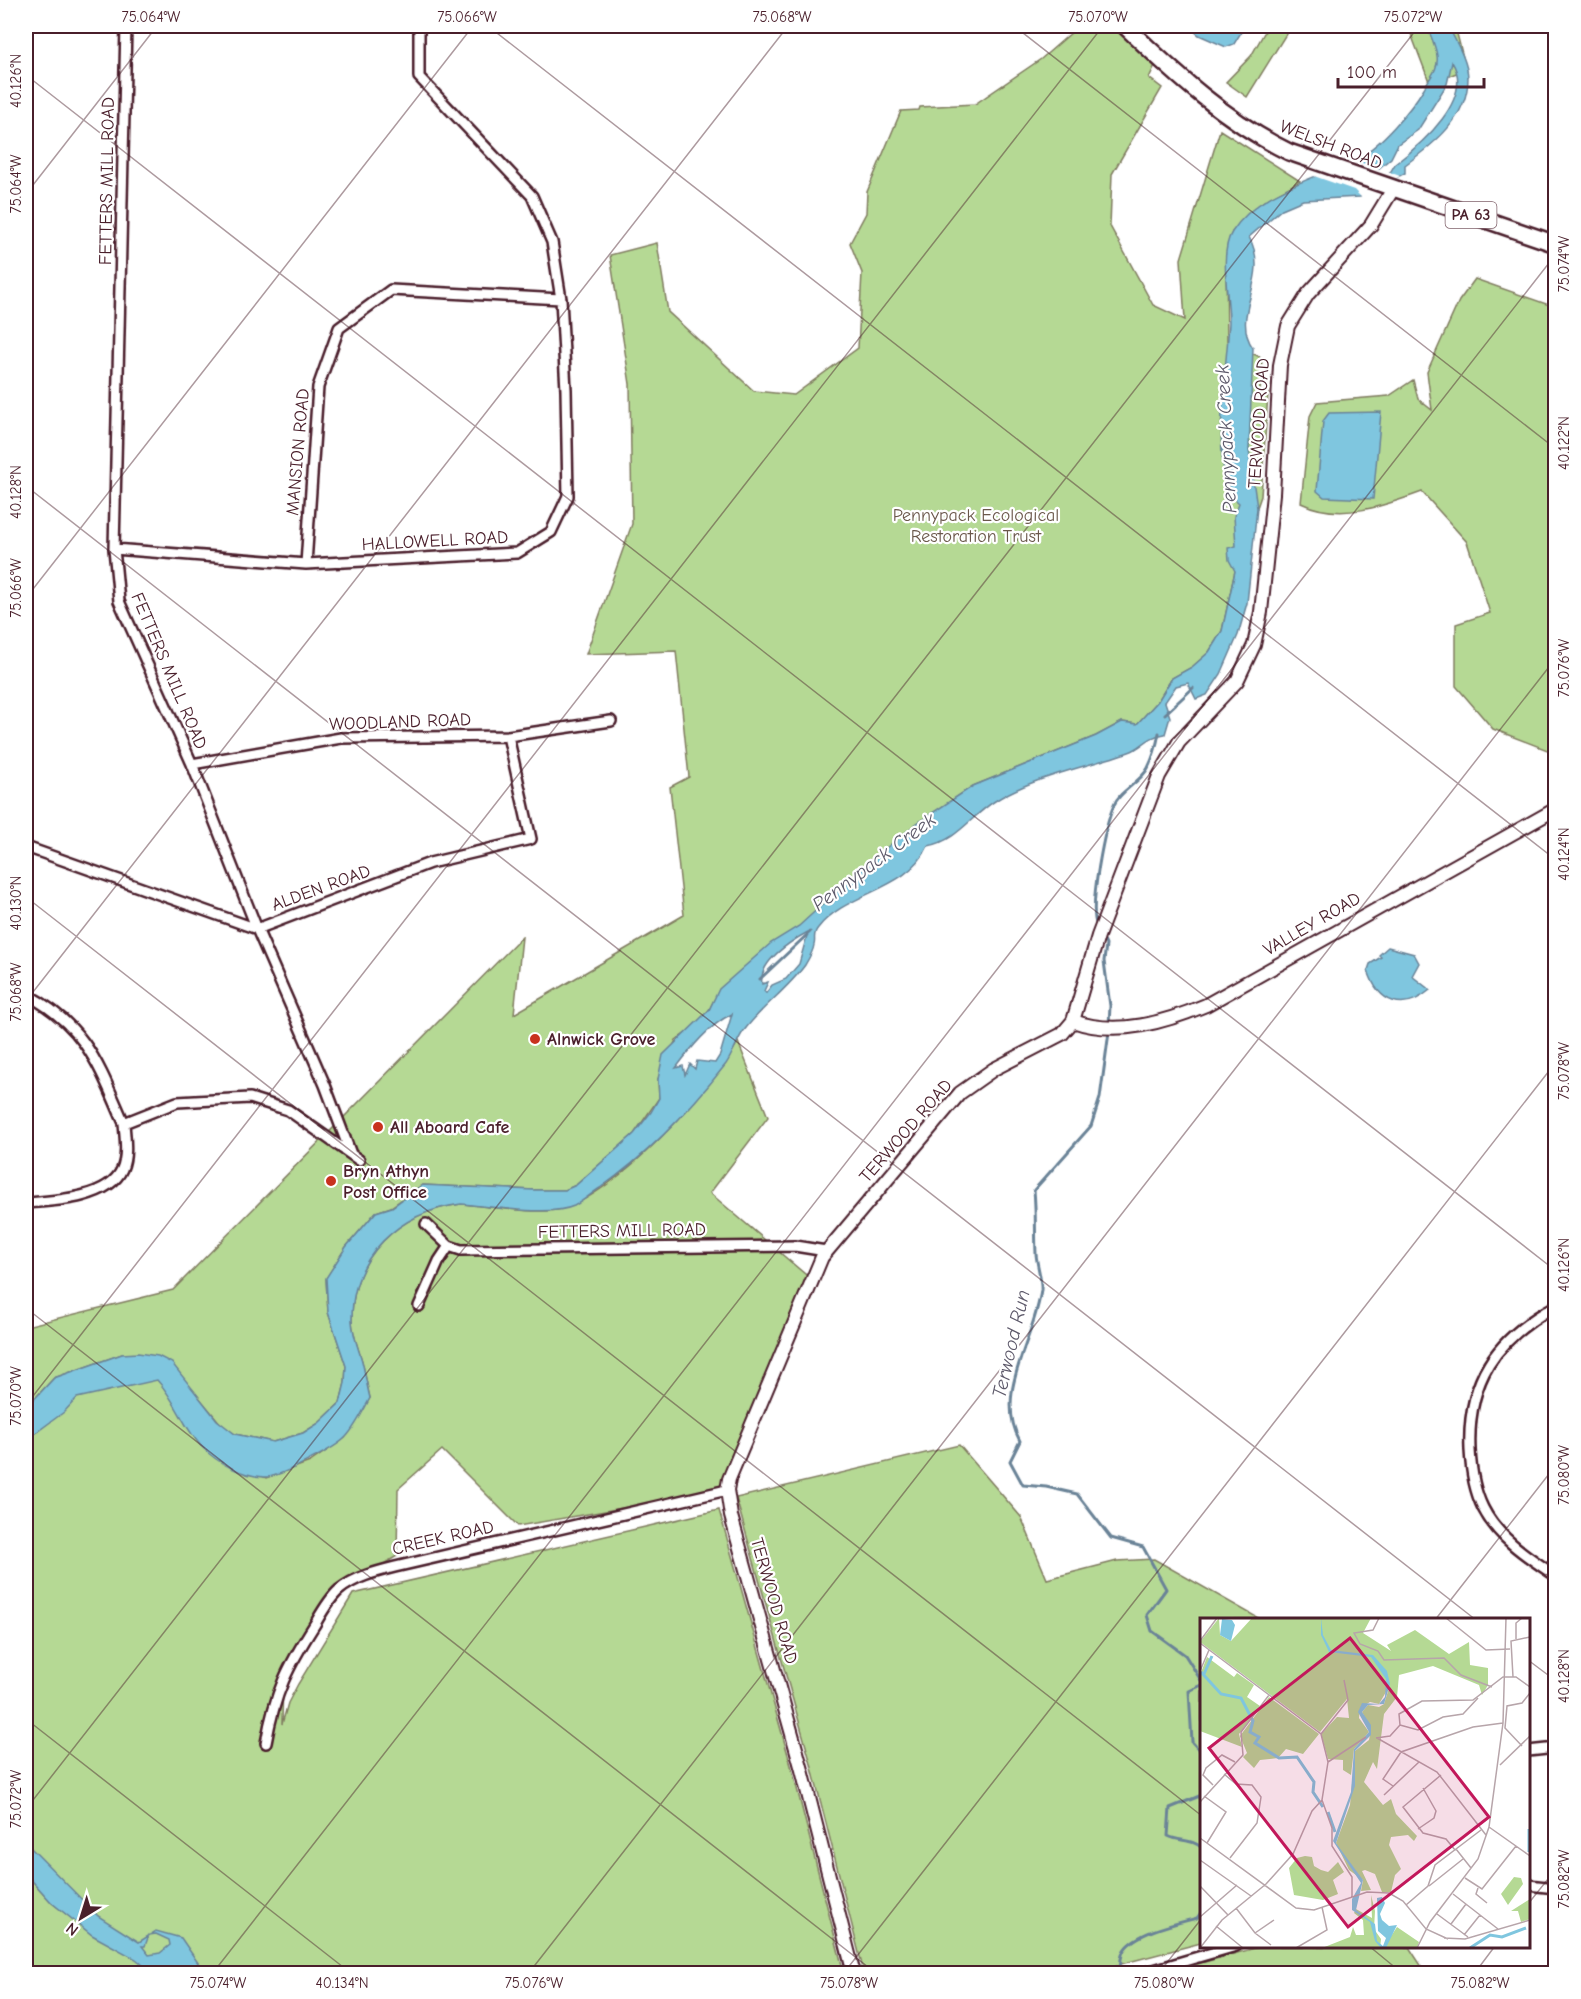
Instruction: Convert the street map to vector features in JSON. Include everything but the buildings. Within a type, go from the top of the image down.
[{"type":"main road","name":"WELSH ROAD","points":[[1125,26],[1237,124],[1289,152],[1556,244]]},
{"type":"street","name":"FETTERS MILL ROAD","points":[[124,1124],[177,1102],[250,1098],[288,1110],[355,1157],[257,929],[192,764],[119,601],[114,549],[126,26]]},
{"type":"street","name":"HALLOWELL ROAD","points":[[114,549],[306,564],[517,554],[551,532],[568,496],[561,298],[552,242],[532,196],[419,77],[418,26]]},
{"type":"street","name":"TERWOOD ROAD","points":[[854,1974],[802,1770],[731,1516],[727,1490],[735,1464],[826,1251],[960,1093],[994,1070],[1062,1034],[1073,1021],[1103,922],[1165,764],[1188,732],[1237,681],[1254,645],[1261,612],[1273,494],[1280,365],[1288,326],[1308,294],[1371,225],[1390,188]]},
{"type":"street","name":"MANSION ROAD","points":[[306,564],[318,387],[339,328],[391,290],[561,298]]},
{"type":"street","name":"WOODLAND ROAD","points":[[192,764],[341,738],[508,736],[611,721]]},
{"type":"street","name":"ALDEN ROAD","points":[[26,847],[257,929],[430,863],[531,839],[508,736]]},
{"type":"street","name":"VALLEY ROAD","points":[[1073,1021],[1101,1028],[1158,1023],[1206,1005],[1556,809]]},
{"type":"street","points":[[26,994],[50,1006],[73,1028],[93,1054],[124,1124],[126,1145],[122,1168],[109,1187],[69,1199],[26,1203]]},
{"type":"street","points":[[419,1306],[439,1261],[449,1246],[426,1224]]},
{"type":"street","name":"FETTERS MILL ROAD","points":[[449,1246],[461,1250],[795,1246],[826,1251]]},
{"type":"street","points":[[1556,1306],[1538,1316],[1505,1343],[1479,1379],[1469,1420],[1471,1473],[1483,1508],[1506,1539],[1556,1576]]},
{"type":"street","name":"CREEK ROAD","points":[[266,1743],[277,1693],[289,1665],[325,1606],[338,1591],[349,1583],[386,1569],[727,1490]]},
{"type":"street","points":[[1530,1751],[1556,1748]]},
{"type":"street","points":[[1530,1885],[1556,1888]]},
{"type":"street","points":[[1140,1974],[1232,1948]]},
{"type":"green space","name":"Pennypack Ecological Restoration Trust","points":[[1079,26],[1114,26],[1157,61],[1149,78],[1162,88],[1112,174],[1110,226],[1153,305],[1185,320],[1181,259],[1220,130],[1300,181],[1264,201],[1232,232],[1226,264],[1227,341],[1262,358],[1260,393],[1268,394],[1261,496],[1235,571],[1222,631],[1209,652],[1192,667],[1172,678],[1158,701],[1137,724],[1122,722],[1096,736],[973,786],[927,817],[714,1000],[709,1010],[693,1028],[676,1040],[658,1079],[659,1098],[634,1134],[576,1185],[565,1190],[534,1190],[422,1185],[391,1207],[376,1212],[346,1247],[326,1279],[328,1312],[346,1366],[340,1403],[319,1423],[303,1433],[273,1442],[235,1434],[225,1429],[193,1390],[122,1354],[54,1378],[26,1408],[26,1326],[173,1290],[522,937],[514,1014],[684,915],[670,787],[689,777],[676,651],[586,654],[632,524],[630,384],[610,255],[657,243],[668,312],[754,391],[794,395],[858,348],[862,273],[850,243],[866,213],[867,192],[901,111],[919,110],[920,107],[975,104],[1041,59]]},
{"type":"green space","points":[[1268,26],[1291,26],[1247,97],[1226,82],[1251,56]]},
{"type":"green space","points":[[1408,26],[1455,26],[1466,69],[1430,84]]},
{"type":"green space","points":[[1475,279],[1555,307],[1555,753],[1493,729],[1456,686],[1456,624],[1490,613],[1467,542],[1422,492],[1377,507],[1346,512],[1316,509],[1301,503],[1310,416],[1317,402],[1389,396],[1413,380],[1418,399],[1432,410],[1427,372],[1459,301]]},
{"type":"green space","points":[[738,1042],[768,1117],[710,1193],[812,1280],[727,1490],[518,1526],[442,1450],[398,1489],[397,1556],[332,1595],[283,1676],[282,1724],[288,1703],[298,1684],[353,1594],[719,1510],[792,1769],[844,1973],[26,1973],[26,1874],[52,1903],[97,1938],[103,1920],[26,1861],[26,1423],[103,1382],[160,1380],[167,1382],[186,1425],[201,1446],[266,1478],[310,1462],[345,1438],[370,1398],[352,1321],[354,1298],[360,1276],[383,1241],[399,1227],[418,1217],[438,1209],[461,1204],[512,1210],[551,1211],[583,1200],[607,1184],[660,1139],[707,1086]]},
{"type":"green space","points":[[959,1445],[1021,1517],[1047,1579],[1117,1561],[1154,1559],[1258,1618],[1200,1618],[1200,1943],[1087,1973],[864,1973],[811,1764],[736,1498]]},
{"type":"green space","points":[[1255,1948],[1410,1948],[1426,1973],[1165,1973]]},
{"type":"water","points":[[1188,26],[1245,26],[1234,44],[1226,47],[1199,35]]},
{"type":"water","points":[[1427,26],[1448,26],[1466,65],[1468,78],[1462,106],[1447,129],[1405,165],[1405,173],[1360,197],[1303,200],[1282,209],[1249,237],[1255,252],[1256,267],[1245,322],[1247,335],[1253,348],[1249,450],[1257,508],[1247,603],[1238,635],[1221,674],[1207,695],[1196,699],[1188,683],[1176,686],[1165,702],[1170,717],[1165,734],[1153,737],[1129,752],[1026,785],[995,801],[956,834],[928,846],[906,873],[844,906],[830,916],[816,930],[813,950],[805,965],[750,1023],[726,1064],[698,1098],[652,1146],[581,1202],[574,1206],[550,1211],[461,1204],[438,1209],[399,1227],[383,1241],[360,1276],[354,1298],[352,1321],[370,1398],[350,1433],[331,1448],[306,1462],[271,1476],[256,1476],[239,1471],[223,1464],[203,1448],[190,1432],[157,1380],[77,1398],[64,1412],[26,1440],[26,1408],[54,1378],[122,1354],[138,1353],[158,1356],[172,1363],[217,1420],[235,1434],[273,1442],[303,1433],[319,1423],[340,1403],[346,1366],[328,1312],[326,1278],[346,1247],[376,1212],[392,1207],[422,1185],[565,1190],[576,1185],[634,1134],[651,1112],[659,1098],[658,1079],[663,1055],[709,1010],[719,989],[771,943],[799,926],[870,861],[917,823],[973,786],[1096,736],[1122,722],[1137,724],[1158,701],[1172,678],[1192,667],[1209,652],[1222,631],[1235,571],[1229,560],[1228,548],[1236,546],[1234,516],[1239,503],[1229,490],[1224,470],[1222,445],[1223,389],[1229,322],[1225,263],[1228,241],[1244,217],[1258,205],[1273,195],[1359,157],[1377,144],[1395,126],[1418,97],[1435,69],[1436,52]],"holes":[[[1452,62],[1457,76],[1457,90],[1442,119],[1419,145],[1395,164],[1391,171],[1363,190],[1357,187],[1391,158],[1398,144],[1418,130],[1447,84]],[[808,932],[799,964],[786,979],[772,985],[766,993],[764,991],[768,982],[762,984],[765,968],[770,960]],[[732,1014],[720,1055],[715,1063],[697,1061],[695,1069],[690,1064],[685,1075],[683,1066],[676,1068],[701,1038]]]},
{"type":"water","points":[[1381,412],[1373,499],[1324,497],[1317,491],[1323,421],[1329,413]]},
{"type":"water","points":[[1388,947],[1414,954],[1419,963],[1412,976],[1430,990],[1420,997],[1401,1002],[1385,997],[1378,990],[1368,970],[1370,964],[1381,957],[1379,955]]},
{"type":"water","points":[[26,1843],[98,1916],[139,1942],[149,1936],[145,1946],[142,1946],[149,1955],[160,1953],[170,1945],[169,1940],[156,1934],[150,1935],[156,1931],[181,1938],[205,1973],[152,1973],[136,1959],[92,1935],[52,1903],[26,1874]]},
{"type":"pier","points":[[1348,158],[1382,170],[1363,187],[1386,171],[1400,176],[1363,199],[1354,190],[1311,175]]},
{"type":"waterway","name":"Pennypack Creek","points":[[1165,714],[1193,688]]},
{"type":"waterway","name":"Terwood Run","points":[[1097,926],[1096,885],[1110,815],[1117,800],[1141,778],[1148,768],[1159,733]]},
{"type":"waterway","name":"Pennypack Creek","points":[[760,979],[810,932]]},
{"type":"waterway","name":"Terwood Run","points":[[1103,938],[1106,945],[1104,961],[1110,1006],[1109,1025]]},
{"type":"waterway","name":"Terwood Run","points":[[1109,1032],[1100,1098],[1091,1126],[1034,1190],[1036,1254],[1041,1290],[1013,1385],[1011,1404],[1013,1423],[1020,1441],[1010,1461],[1023,1485],[1046,1487],[1077,1494],[1111,1538],[1143,1547],[1166,1589],[1147,1615],[1152,1631],[1185,1655],[1200,1679]]},
{"type":"waterway","name":"Terwood Run","points":[[1200,1686],[1189,1691],[1192,1742],[1200,1751]]},
{"type":"waterway","name":"Terwood Run","points":[[1200,1796],[1170,1808],[1168,1836],[1200,1846]]},
{"type":"waterway","name":"Terwood Run","points":[[1120,1974],[1122,1955],[1130,1944],[1147,1933],[1197,1918],[1200,1914]]},
{"type":"place","name":"Alnwick Grove","points":[[535,1039]]},
{"type":"place","name":"All Aboard Cafe","points":[[378,1127]]},
{"type":"place","name":"Bryn Athyn Post Office","points":[[331,1181]]}]
